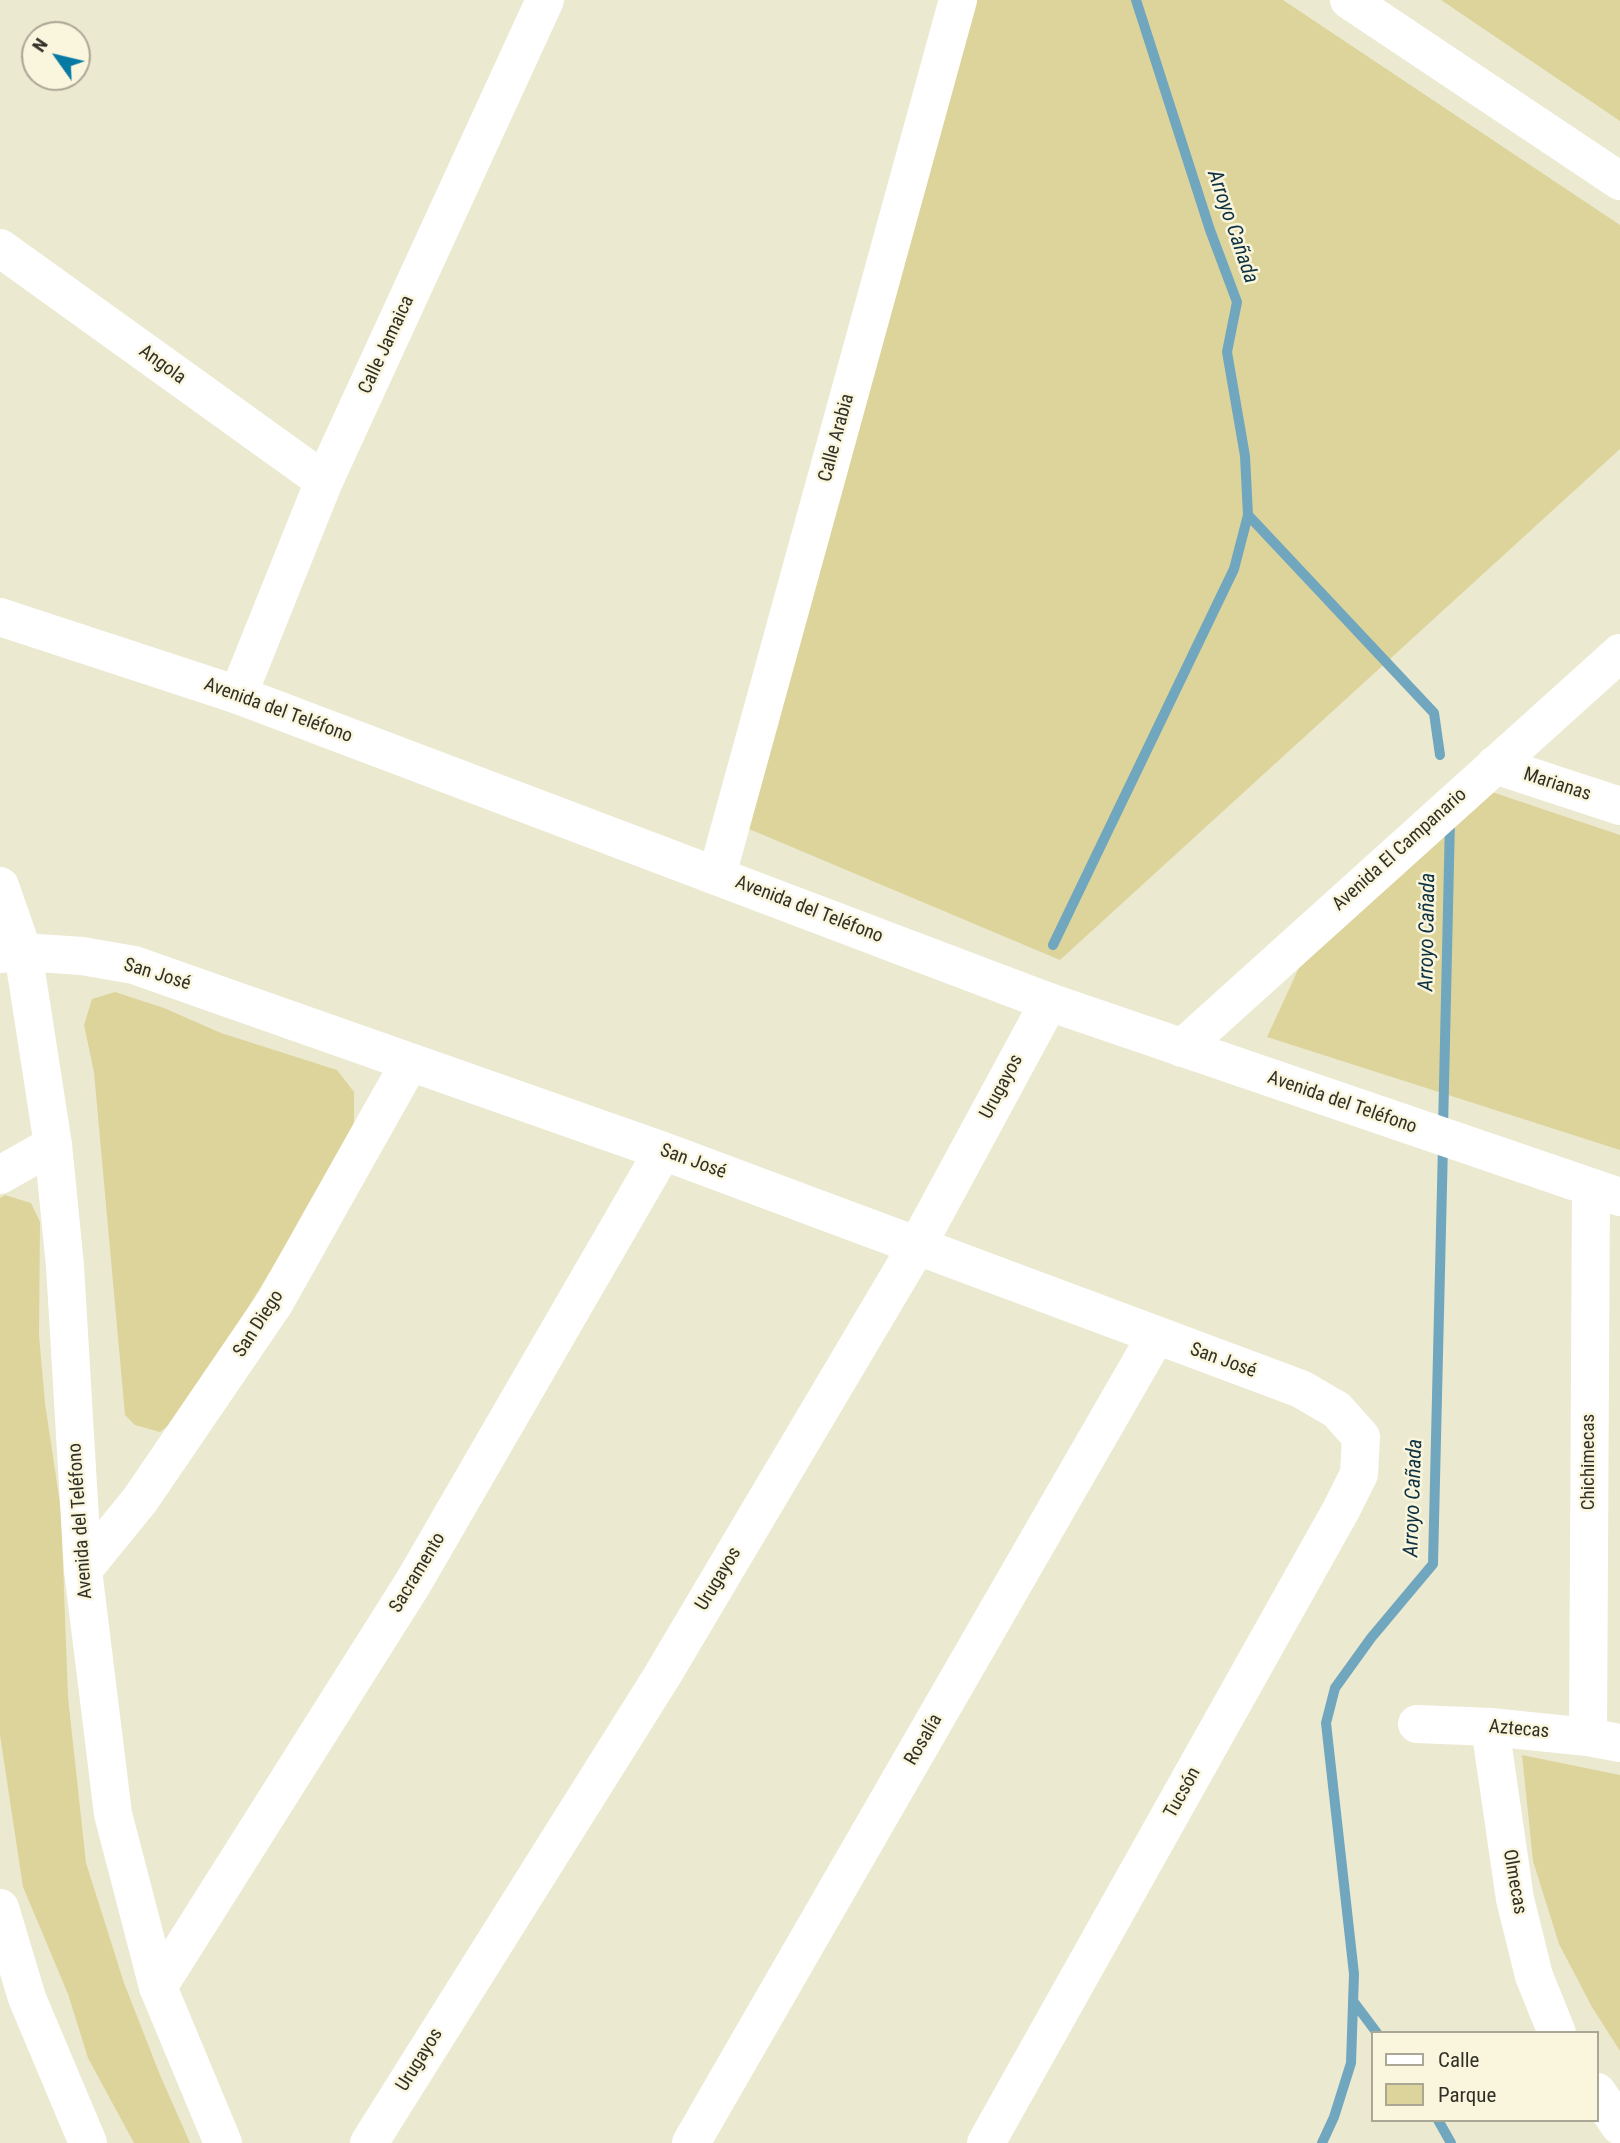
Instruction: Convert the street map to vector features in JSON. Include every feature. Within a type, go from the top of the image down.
[{"type":"street","name":"Calle Jamaica","points":[[238,695],[324,481],[545,0]]},
{"type":"street","name":"Calle Arabia","points":[[717,876],[958,0]]},
{"type":"street","points":[[1370,6],[1620,181]]},
{"type":"street","name":"Angola","points":[[0,248],[324,481]]},
{"type":"street","name":"Avenida del Teléfono","points":[[0,617],[238,695],[1049,1002],[1606,1193]]},
{"type":"street","name":"Avenida El Campanario","points":[[1182,1048],[1620,653]]},
{"type":"street","name":"Marianas","points":[[1495,765],[1620,806]]},
{"type":"street","name":"Avenida del Teléfono","points":[[0,887],[11,953],[52,1146],[65,1266],[83,1570],[113,1814],[158,1987],[222,2143]]},
{"type":"street","name":"San José","points":[[11,953],[82,956],[134,965],[663,1150],[1301,1389],[1337,1410],[1361,1437]]},
{"type":"street","name":"Urugayos","points":[[369,2143],[662,1676],[917,1246],[1049,1002]]},
{"type":"street","name":"San Diego","points":[[83,1570],[140,1500],[275,1302],[411,1062]]},
{"type":"street","points":[[0,1175],[52,1146]]},
{"type":"street","name":"Sacramento","points":[[158,1987],[413,1583],[663,1150]]},
{"type":"street","name":"Chichimecas","points":[[1604,1740],[1606,1193]]},
{"type":"street","name":"Rosalía","points":[[691,2143],[1156,1336]]},
{"type":"street","name":"Tucsón","points":[[986,2143],[1341,1510],[1359,1474],[1361,1437]]},
{"type":"street","name":"Aztecas","points":[[1417,1724],[1490,1727],[1604,1740]]},
{"type":"street","name":"Olmecas","points":[[1490,1727],[1515,1899],[1534,1976],[1556,2031]]},
{"type":"street","points":[[0,1908],[27,1998],[88,2143]]},
{"type":"street","points":[[1599,2095],[1620,2126]]},
{"type":"green space","points":[[963,0],[1283,0],[1620,225],[1620,449],[1060,960],[749,829]]},
{"type":"green space","points":[[1441,0],[1620,0],[1620,121]]},
{"type":"green space","points":[[1489,791],[1620,835],[1620,1150],[1267,1037],[1308,948]]},
{"type":"green space","points":[[115,992],[164,1008],[221,1033],[337,1070],[354,1092],[354,1122],[345,1148],[184,1413],[160,1432],[135,1425],[125,1415],[94,1072],[84,1025],[92,999]]},
{"type":"green space","points":[[5,1195],[31,1203],[40,1222],[39,1335],[45,1403],[61,1510],[68,1697],[86,1863],[124,1983],[190,2143],[134,2143],[88,2058],[68,1994],[23,1887],[0,1735],[0,1198]]},
{"type":"green space","points":[[1522,1755],[1620,1775],[1620,2051],[1592,2007],[1559,1944],[1533,1861]]},
{"type":"waterway","name":"Arroyo Cañada","points":[[1053,945],[1234,569],[1248,515],[1245,456],[1227,352],[1237,302],[1210,230],[1136,0]]},
{"type":"waterway","name":"Arroyo Cañada","points":[[1248,515],[1434,713],[1440,755]]},
{"type":"waterway","name":"Arroyo Cañada","points":[[1443,1129],[1450,820]]},
{"type":"waterway","name":"Arroyo Cañada","points":[[1322,2143],[1334,2117],[1351,2063],[1354,1974],[1326,1723],[1335,1688],[1371,1638],[1433,1564],[1443,1145]]},
{"type":"waterway","points":[[1353,2001],[1376,2031]]},
{"type":"waterway","points":[[1439,2122],[1451,2143]]}]
